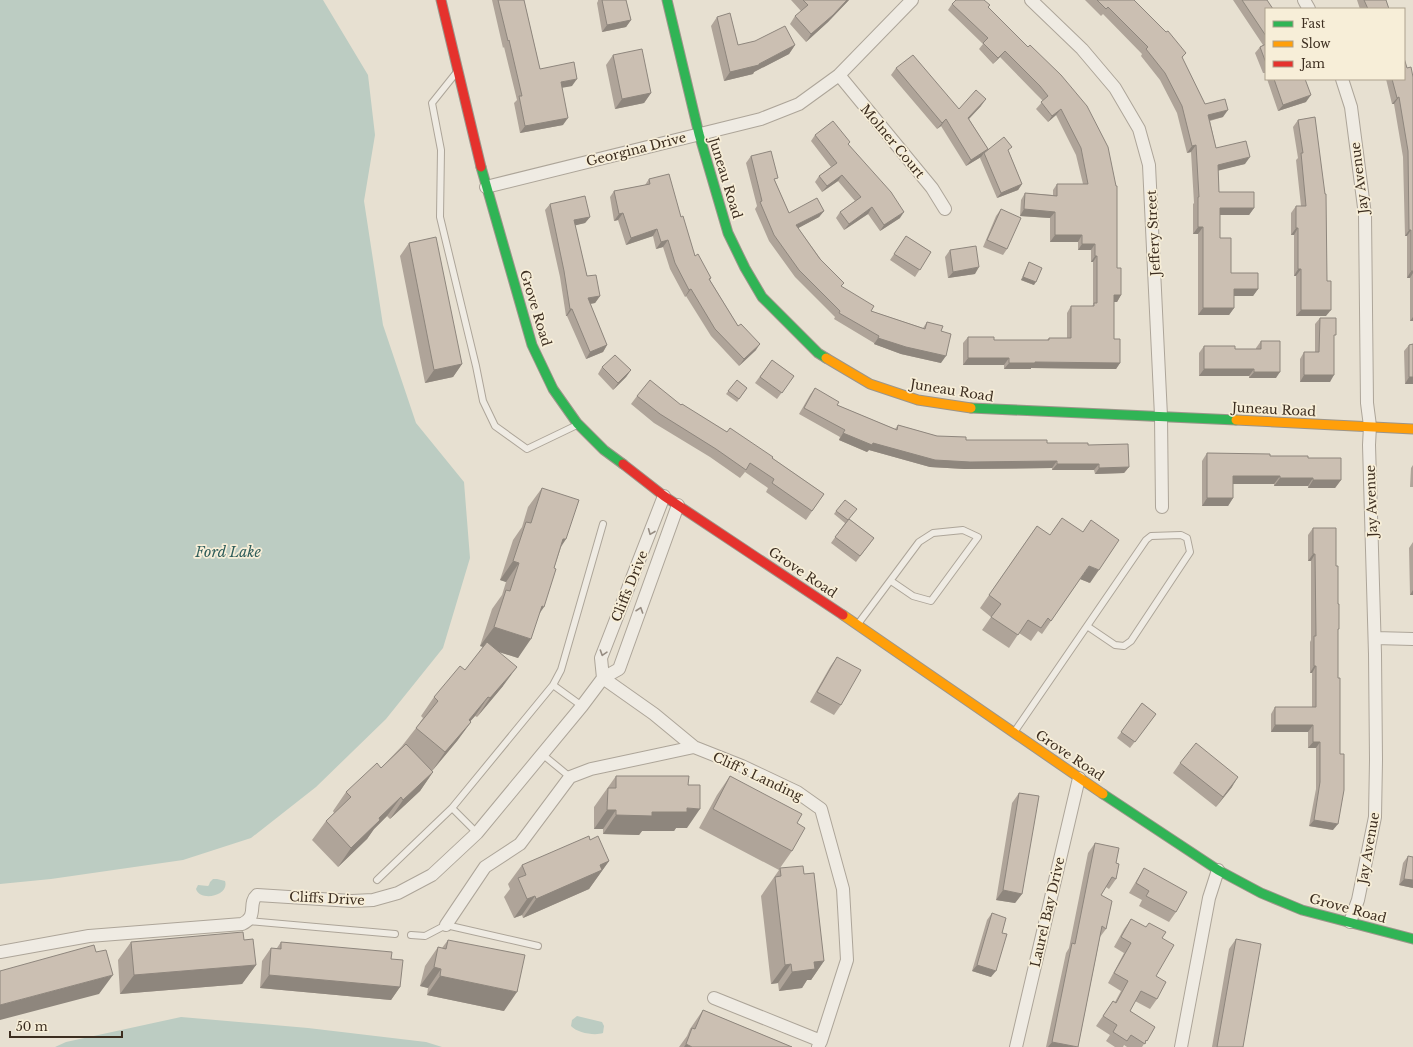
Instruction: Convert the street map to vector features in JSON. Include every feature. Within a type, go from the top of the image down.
[{"type":"main road","name":"Grove Road","points":[[440,0],[459,70],[486,188],[532,345],[553,388],[579,424],[604,450],[664,496],[857,625],[1079,778],[1218,870],[1261,894],[1302,910],[1413,940]]},
{"type":"main road","name":"Juneau Road","points":[[667,0],[699,134],[728,233],[745,268],[762,297],[818,353],[870,384],[918,400],[977,409],[1413,428]]},
{"type":"street","name":"Georgina Drive","points":[[486,188],[761,119],[799,104],[838,75],[912,0]]},
{"type":"street","name":"Jeffery Street","points":[[1031,0],[1082,49],[1115,88],[1139,129],[1149,165],[1161,416],[1162,507]]},
{"type":"street","name":"Molner Court","points":[[838,75],[932,188],[945,209]]},
{"type":"street","name":"Jay Avenue","points":[[1342,80],[1351,107],[1364,215],[1375,638],[1375,818],[1358,900],[1350,922]]},
{"type":"street","name":"Cliffs Drive","points":[[603,678],[601,658],[664,496]]},
{"type":"street","name":"Cliffs Drive","points":[[248,921],[252,915],[254,898],[261,895],[362,901],[385,898],[398,893],[432,875],[478,833],[582,706],[603,678],[619,669],[678,505]]},
{"type":"street","points":[[1375,638],[1413,639]]},
{"type":"street","name":"Cliff's Landing","points":[[603,678],[654,714],[694,747],[742,766],[797,792],[821,809],[843,890],[847,960],[820,1044],[714,998]]},
{"type":"street","points":[[446,925],[485,867],[520,844],[570,777],[591,769],[694,747]]},
{"type":"street","name":"Laurel Bay Drive","points":[[1016,1047],[1079,778]]},
{"type":"street","points":[[1181,1047],[1209,898],[1218,870]]},
{"type":"street","points":[[0,952],[89,936],[242,924],[248,921]]},
{"type":"lane","points":[[459,70],[432,102],[441,150],[440,217],[476,366],[483,402],[495,426],[527,449],[579,424]]},
{"type":"lane","points":[[377,880],[452,808],[553,685],[561,670],[603,524]]},
{"type":"lane","points":[[857,625],[919,542],[933,533],[964,530],[978,537],[932,601],[913,596],[890,581]]},
{"type":"lane","points":[[1014,733],[1087,626],[1146,540],[1151,536],[1181,536],[1187,538],[1190,552],[1131,641],[1124,646],[1115,645],[1087,626]]},
{"type":"lane","points":[[553,685],[582,706]]},
{"type":"lane","points":[[542,754],[570,777]]},
{"type":"lane","points":[[452,808],[478,833]]},
{"type":"lane","points":[[248,921],[395,934]]},
{"type":"lane","points":[[411,935],[425,936],[446,925],[538,946]]},
{"type":"water","name":"Ford Lake","points":[[0,0],[323,0],[368,75],[375,135],[364,201],[383,325],[416,423],[464,482],[470,558],[443,648],[386,719],[316,787],[251,838],[183,860],[51,879],[0,884]]},
{"type":"water","points":[[213,879],[225,881],[225,886],[219,894],[208,896],[199,893],[196,889],[198,885],[208,886]]},
{"type":"water","points":[[577,1016],[602,1022],[604,1026],[603,1033],[586,1033],[577,1030],[571,1026],[572,1020]]},
{"type":"water","points":[[181,1017],[308,1028],[426,1042],[442,1047],[55,1047],[66,1042]]},
{"type":"building","points":[[498,0],[524,0],[540,69],[574,62],[577,79],[561,82],[568,118],[525,126],[519,96],[522,96]]},
{"type":"building","points":[[602,0],[626,0],[631,20],[607,25]]},
{"type":"building","points":[[803,0],[847,0],[833,15],[811,34],[795,16],[808,5]]},
{"type":"building","points":[[956,0],[984,0],[990,5],[988,7],[1028,47],[1030,45],[1061,75],[1087,106],[1108,147],[1117,186],[1117,268],[1121,268],[1121,295],[1114,295],[1114,339],[1120,339],[1120,363],[1009,363],[1009,358],[968,358],[968,337],[994,337],[994,340],[1049,340],[1049,338],[1071,338],[1071,306],[1094,306],[1094,303],[1097,303],[1097,256],[1095,256],[1095,244],[1082,244],[1082,235],[1055,235],[1055,212],[1024,209],[1025,193],[1057,196],[1057,184],[1088,184],[1081,148],[1061,109],[1052,116],[1041,102],[1048,96],[1040,86],[1005,51],[998,58],[983,43],[988,38],[952,4]]},
{"type":"building","points":[[1097,0],[1134,0],[1166,32],[1168,31],[1186,53],[1182,57],[1205,104],[1225,99],[1228,110],[1208,115],[1216,148],[1246,141],[1250,157],[1218,165],[1219,192],[1254,192],[1254,208],[1220,208],[1220,238],[1231,238],[1231,273],[1258,273],[1258,289],[1234,289],[1234,308],[1203,308],[1203,227],[1198,227],[1199,197],[1196,145],[1192,146],[1182,106],[1165,73],[1146,49],[1148,47],[1108,7],[1106,9]]},
{"type":"building","points":[[1242,0],[1267,0],[1272,8],[1265,8],[1265,34]]},
{"type":"building","points":[[1364,0],[1386,0],[1389,8],[1368,8]]},
{"type":"building","points":[[730,13],[738,45],[755,41],[785,26],[795,45],[759,65],[730,72],[717,17]]},
{"type":"building","points":[[1265,44],[1265,60],[1260,47]]},
{"type":"building","points":[[642,49],[651,93],[622,99],[613,55]]},
{"type":"building","points":[[913,55],[959,109],[976,90],[986,99],[968,118],[988,149],[971,160],[946,119],[942,123],[896,68]]},
{"type":"building","points":[[1405,61],[1407,68],[1411,67],[1413,77],[1413,271],[1411,271],[1411,230],[1409,230],[1408,151],[1399,97],[1397,98],[1392,80],[1405,80]]},
{"type":"building","points":[[1274,80],[1305,80],[1311,95],[1283,105]]},
{"type":"building","points":[[1315,117],[1326,194],[1327,281],[1331,281],[1331,310],[1301,310],[1301,269],[1298,269],[1298,228],[1296,228],[1296,206],[1306,206],[1301,153],[1303,153],[1298,120]]},
{"type":"building","points":[[833,121],[850,142],[848,144],[891,192],[904,212],[884,225],[872,207],[849,224],[840,212],[861,197],[842,175],[827,186],[819,176],[837,163],[815,135]]},
{"type":"building","points":[[1004,137],[1012,147],[1008,150],[1022,184],[1001,193],[984,153]]},
{"type":"building","points":[[771,151],[778,178],[774,179],[789,213],[817,198],[824,211],[796,225],[820,259],[844,283],[841,286],[874,306],[871,311],[925,329],[927,322],[943,326],[941,331],[951,334],[946,356],[906,347],[878,338],[879,336],[839,313],[840,311],[799,270],[774,235],[760,202],[762,201],[751,156]]},
{"type":"building","points":[[669,174],[681,217],[683,216],[695,256],[698,254],[711,278],[709,279],[738,326],[741,324],[760,344],[744,359],[715,329],[691,289],[689,290],[675,263],[668,240],[661,242],[657,229],[631,238],[623,213],[619,214],[614,191],[650,184],[649,179]]},
{"type":"building","points":[[585,196],[590,217],[574,220],[587,276],[596,275],[600,296],[588,298],[607,345],[590,352],[572,309],[570,309],[564,271],[550,204]]},
{"type":"building","points":[[1001,209],[1021,218],[1007,249],[987,240]]},
{"type":"building","points":[[906,236],[931,252],[920,270],[894,254]]},
{"type":"building","points":[[436,237],[462,364],[434,370],[409,243]]},
{"type":"building","points":[[976,246],[979,267],[953,272],[950,250]]},
{"type":"building","points":[[1029,262],[1042,268],[1036,282],[1023,277]]},
{"type":"building","points":[[1320,318],[1336,318],[1336,335],[1334,335],[1334,375],[1304,375],[1304,352],[1319,352]]},
{"type":"building","points":[[1261,341],[1280,341],[1280,372],[1254,372],[1254,369],[1204,369],[1204,346],[1235,346],[1235,349],[1261,349]]},
{"type":"building","points":[[1413,344],[1413,377],[1409,377],[1409,345]]},
{"type":"building","points":[[615,355],[631,370],[618,383],[602,367]]},
{"type":"building","points":[[772,360],[794,376],[782,393],[760,377]]},
{"type":"building","points":[[650,380],[681,405],[682,404],[727,432],[730,428],[824,494],[812,511],[772,483],[774,479],[750,463],[746,470],[716,449],[660,414],[637,396]]},
{"type":"building","points":[[737,380],[747,388],[739,399],[728,391]]},
{"type":"building","points":[[815,388],[839,402],[837,405],[897,430],[898,425],[937,436],[966,437],[966,440],[1047,440],[1047,443],[1088,443],[1088,445],[1128,444],[1129,467],[1099,468],[1099,464],[1057,464],[1057,461],[970,462],[935,460],[873,443],[872,445],[843,433],[845,430],[804,408]]},
{"type":"building","points":[[1207,453],[1270,454],[1270,456],[1341,458],[1341,480],[1280,478],[1280,476],[1233,476],[1233,498],[1207,498]]},
{"type":"building","points":[[542,488],[579,500],[566,539],[563,539],[554,568],[556,569],[544,607],[542,606],[531,639],[494,627],[506,590],[510,591],[519,563],[513,561],[526,522],[531,523]]},
{"type":"building","points":[[845,500],[857,509],[848,520],[836,511]]},
{"type":"building","points":[[1062,518],[1083,532],[1091,520],[1119,540],[1099,570],[1089,566],[1051,621],[1048,618],[1041,628],[1028,620],[1018,635],[991,617],[1001,604],[989,595],[1037,526],[1050,535]]},
{"type":"building","points":[[849,519],[874,538],[860,556],[835,537]]},
{"type":"building","points":[[1313,528],[1336,528],[1336,566],[1338,566],[1339,604],[1338,678],[1340,678],[1340,754],[1344,754],[1344,790],[1338,824],[1314,820],[1320,782],[1320,742],[1313,742],[1313,725],[1275,725],[1275,707],[1316,707],[1316,666],[1314,666],[1314,636],[1316,636],[1315,554],[1313,554]]},
{"type":"building","points":[[487,642],[517,667],[490,698],[488,697],[469,720],[471,722],[445,752],[416,728],[438,701],[434,697],[460,666],[465,670]]},
{"type":"building","points":[[837,657],[861,670],[841,705],[817,692]]},
{"type":"building","points":[[1142,703],[1156,714],[1135,742],[1121,732]]},
{"type":"building","points":[[1196,743],[1238,777],[1223,797],[1180,763]]},
{"type":"building","points":[[406,744],[433,772],[403,800],[401,797],[351,848],[326,821],[351,797],[346,792],[377,763],[381,768]]},
{"type":"building","points":[[616,776],[689,776],[688,785],[700,785],[700,809],[687,808],[687,812],[652,812],[652,816],[616,815],[616,810],[607,810],[608,788],[616,788]]},
{"type":"building","points":[[730,776],[802,814],[797,823],[805,828],[792,851],[713,809]]},
{"type":"building","points":[[1019,793],[1039,796],[1022,894],[1003,890]]},
{"type":"building","points":[[589,836],[590,840],[598,836],[609,861],[600,865],[602,870],[536,899],[535,896],[527,899],[518,878],[526,875],[522,865]]},
{"type":"building","points":[[1095,843],[1119,848],[1116,863],[1119,864],[1116,879],[1112,877],[1101,895],[1112,901],[1106,929],[1102,926],[1078,1047],[1052,1042],[1072,943],[1075,944]]},
{"type":"building","points":[[1408,856],[1413,857],[1413,880],[1404,879]]},
{"type":"building","points":[[803,866],[804,874],[814,873],[824,961],[814,962],[815,969],[792,972],[791,964],[785,965],[775,877],[781,876],[780,868]]},
{"type":"building","points":[[1144,868],[1187,892],[1176,912],[1146,896],[1149,891],[1136,883]]},
{"type":"building","points":[[992,913],[1006,918],[1002,933],[1007,934],[996,971],[977,965]]},
{"type":"building","points":[[1131,919],[1146,927],[1149,923],[1166,932],[1162,938],[1174,945],[1156,976],[1166,982],[1157,999],[1141,991],[1130,1011],[1155,1027],[1145,1044],[1131,1035],[1127,1041],[1113,1032],[1117,1025],[1103,1016],[1113,1001],[1116,1003],[1128,981],[1114,973],[1131,943],[1121,937]]},
{"type":"building","points":[[243,932],[244,940],[253,939],[256,965],[134,975],[131,942]]},
{"type":"building","points":[[1236,939],[1261,944],[1243,1047],[1217,1047]]},
{"type":"building","points":[[448,940],[525,955],[517,992],[440,976],[441,969],[434,967],[438,947],[446,949]]},
{"type":"building","points":[[281,942],[392,952],[391,959],[403,960],[400,987],[269,975],[271,948],[281,949]]},
{"type":"building","points":[[94,945],[96,952],[106,950],[113,975],[0,1005],[0,971]]},
{"type":"building","points":[[703,1010],[792,1047],[692,1047],[686,1044],[692,1028],[695,1029]]},
{"type":"traffic: fast","points":[[667,0],[699,134],[728,233],[745,268],[762,297],[818,353],[826,358]]},
{"type":"traffic: fast","points":[[481,167],[532,345],[553,389],[577,423],[604,450],[623,464]]},
{"type":"traffic: fast","points":[[971,408],[1236,420]]},
{"type":"traffic: fast","points":[[1103,794],[1218,870],[1261,893],[1302,910],[1413,939]]},
{"type":"traffic: slow","points":[[826,358],[870,384],[918,400],[971,408]]},
{"type":"traffic: slow","points":[[1236,420],[1413,429]]},
{"type":"traffic: slow","points":[[843,615],[1103,794]]},
{"type":"traffic: jam","points":[[441,0],[481,167]]},
{"type":"traffic: jam","points":[[623,464],[664,496],[843,615]]}]
